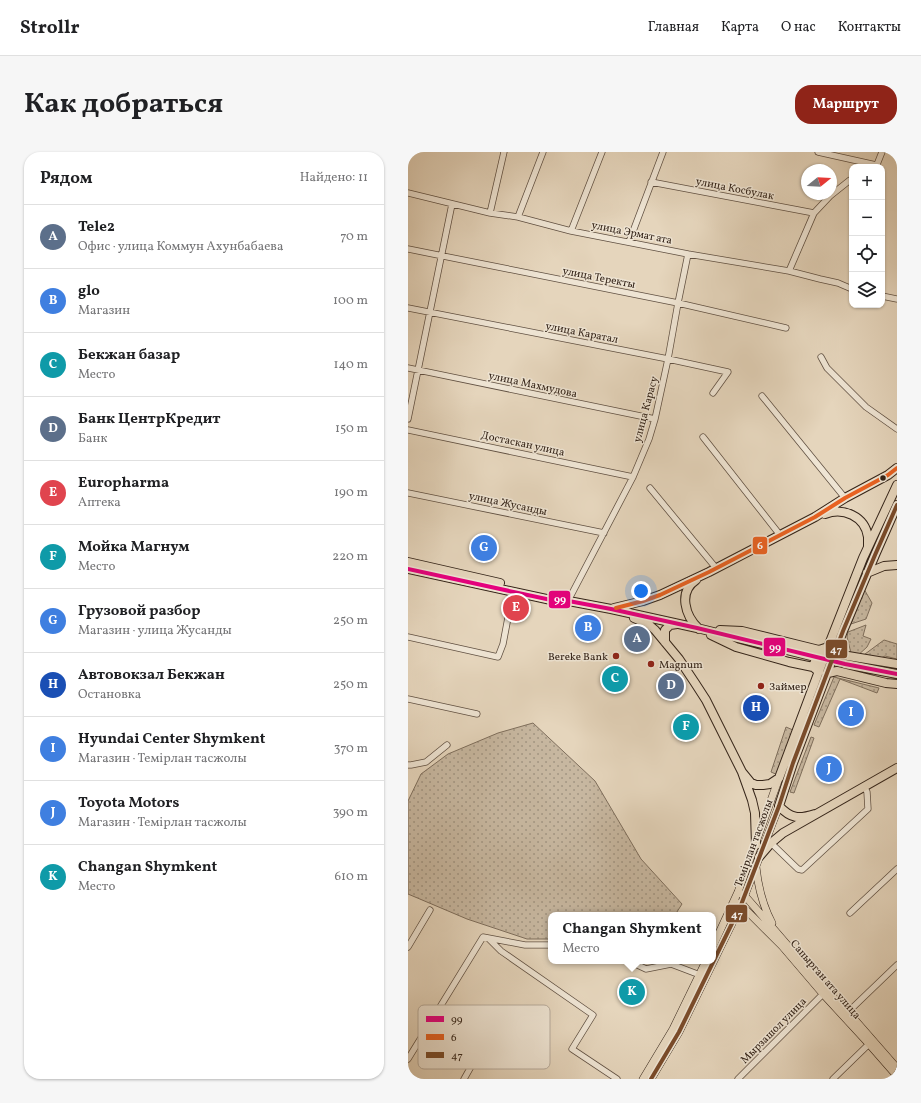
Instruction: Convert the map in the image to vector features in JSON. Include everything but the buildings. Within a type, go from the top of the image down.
[{"type":"highway","points":[[610,609],[643,602],[712,570],[814,517],[845,498],[888,475],[897,468]]},
{"type":"highway","points":[[816,669],[828,647],[867,549],[897,485]]},
{"type":"highway","name":"Темірлан тасжолы","points":[[779,806],[793,763],[833,672],[840,652],[843,631],[897,505]]},
{"type":"highway","points":[[814,517],[831,511],[843,511],[852,515],[865,527],[868,537],[867,549]]},
{"type":"highway","points":[[408,562],[539,595]]},
{"type":"highway","points":[[868,573],[884,566],[897,565]]},
{"type":"highway","points":[[408,569],[513,591],[551,596],[558,600],[610,609],[698,628],[811,656]]},
{"type":"highway","points":[[712,570],[692,583],[687,589],[685,598],[687,612],[698,628],[736,647],[816,669]]},
{"type":"highway","points":[[610,609],[648,624],[655,630],[679,659],[706,700],[742,772],[752,800],[755,813],[756,845]]},
{"type":"highway","points":[[665,642],[665,630],[670,625],[677,624]]},
{"type":"highway","points":[[698,628],[742,631],[819,650],[828,647]]},
{"type":"highway","points":[[816,669],[819,650]]},
{"type":"highway","points":[[840,652],[897,664]]},
{"type":"highway","points":[[845,664],[897,674]]},
{"type":"highway","name":"Темірлан тасжолы","points":[[780,778],[816,669]]},
{"type":"highway","points":[[833,672],[897,684]]},
{"type":"highway","points":[[757,861],[770,843],[783,833],[864,786],[896,770]]},
{"type":"highway","points":[[742,772],[751,783],[756,785],[770,784],[780,778]]},
{"type":"highway","points":[[779,806],[785,812],[796,817],[805,817],[815,814]]},
{"type":"main road","name":"Темірлан тасжолы","points":[[716,940],[738,892],[780,778]]},
{"type":"main road","name":"Темірлан тасжолы","points":[[716,956],[745,896],[779,806]]},
{"type":"main road","points":[[757,861],[757,878],[762,899],[767,913],[777,932]]},
{"type":"main road","name":"Сапырган ата улица","points":[[738,892],[745,896],[777,932],[897,1076]]},
{"type":"main road","name":"Сапырган ата улица","points":[[734,901],[741,905],[782,946],[823,994],[846,1014],[895,1063]]},
{"type":"main road","points":[[644,1079],[673,1029],[705,964]]},
{"type":"main road","name":"Темірлан тасжолы","points":[[651,1079],[679,1032],[712,964]]},
{"type":"street","points":[[490,213],[504,152]]},
{"type":"street","points":[[518,217],[543,152]]},
{"type":"street","points":[[571,231],[602,152]]},
{"type":"street","points":[[629,242],[662,152]]},
{"type":"street","points":[[818,152],[868,164]]},
{"type":"street","points":[[877,164],[882,152]]},
{"type":"street","points":[[789,271],[814,213],[830,196],[849,181]]},
{"type":"street","name":"улица Косбулак","points":[[651,182],[814,213]]},
{"type":"street","name":"улица Эрмат ата","points":[[408,194],[490,213],[518,217],[571,231],[688,254],[789,271],[838,283],[849,288]]},
{"type":"street","points":[[408,419],[452,204]]},
{"type":"street","name":"улица Теректы","points":[[408,249],[678,303],[786,328]]},
{"type":"street","name":"улица Карасу","points":[[568,601],[633,477],[649,439],[655,419],[668,359],[688,254]]},
{"type":"street","points":[[885,297],[897,299]]},
{"type":"street","name":"улица Каратал","points":[[408,308],[728,372],[713,393]]},
{"type":"street","points":[[821,357],[828,368],[866,407],[897,429]]},
{"type":"street","name":"улица Махмудова","points":[[408,368],[655,419]]},
{"type":"street","points":[[762,396],[845,498]]},
{"type":"street","name":"Достаскан улица","points":[[408,430],[633,477]]},
{"type":"street","points":[[703,437],[780,535]]},
{"type":"street","points":[[650,488],[712,570]]},
{"type":"street","name":"улица Жусанды","points":[[408,492],[604,533]]},
{"type":"street","points":[[408,637],[498,657],[503,644],[513,591]]},
{"type":"street","points":[[408,699],[477,714]]},
{"type":"street","points":[[408,765],[426,762],[447,745]]},
{"type":"street","points":[[770,843],[798,869],[802,870],[868,809],[867,792],[864,786]]},
{"type":"street","points":[[850,913],[897,870]]},
{"type":"street","points":[[408,947],[430,910]]},
{"type":"street","points":[[486,938],[525,945],[548,945]]},
{"type":"street","points":[[443,1005],[486,938]]},
{"type":"street","points":[[486,938],[501,951],[594,1015],[572,1048],[617,1079]]},
{"type":"street","points":[[635,964],[646,969],[671,964],[700,975]]},
{"type":"street","points":[[846,1014],[897,965]]},
{"type":"street","name":"Мырзашол улица","points":[[738,1079],[823,994]]},
{"type":"street","points":[[408,1059],[418,1043]]},
{"type":"street","points":[[833,1079],[869,1044]]},
{"type":"street","points":[[464,1079],[470,1069]]},
{"type":"shaded area","points":[[864,589],[872,603],[866,619],[851,624]]},
{"type":"shaded area","points":[[866,625],[863,636],[871,639],[867,647],[856,657],[851,653],[847,637],[848,632]]},
{"type":"shaded area","points":[[884,640],[897,644],[897,659],[885,656],[879,659],[861,657]]},
{"type":"shaded area","points":[[834,677],[879,688],[877,693],[840,679],[819,727],[814,725]]},
{"type":"shaded area","points":[[533,723],[595,781],[641,859],[682,904],[677,912],[548,912],[548,939],[527,939],[467,919],[408,894],[408,801],[421,774],[448,754],[498,733]]},
{"type":"shaded area","points":[[786,727],[793,730],[778,775],[771,772]]},
{"type":"shaded area","points":[[811,737],[814,738],[794,793],[790,792]]},
{"type":"tunnel","points":[[825,660],[845,664]]},
{"type":"transit line","name":"6","points":[[616,608],[660,595],[709,572],[815,517],[845,498],[888,475],[897,468]]},
{"type":"transit line","name":"47","points":[[716,956],[741,905],[843,631],[897,505]]},
{"type":"transit line","name":"99","points":[[408,569],[551,600],[558,599],[611,609],[845,664],[897,674]]},
{"type":"transit line","name":"47","points":[[651,1079],[679,1032],[712,964]]},
{"type":"place","name":"Грузовой разбор","points":[[484,548]]},
{"type":"place","name":"Europharma","points":[[516,608]]},
{"type":"place","name":"glo","points":[[588,628]]},
{"type":"place","name":"Tele2","points":[[637,639]]},
{"type":"place","name":"Bereke Bank","points":[[616,656]]},
{"type":"place","name":"Magnum","points":[[651,664]]},
{"type":"place","name":"Бекжан базар","points":[[615,679]]},
{"type":"place","name":"Банк ЦентрКредит","points":[[671,686]]},
{"type":"place","name":"Займер","points":[[761,686]]},
{"type":"place","name":"Автовокзал Бекжан","points":[[756,708]]},
{"type":"place","name":"Hyundai Center Shymkent","points":[[851,713]]},
{"type":"place","name":"Мойка Магнум","points":[[686,727]]},
{"type":"place","name":"Toyota Motors","points":[[829,769]]},
{"type":"place","name":"Changan Shymkent","points":[[632,992]]}]
